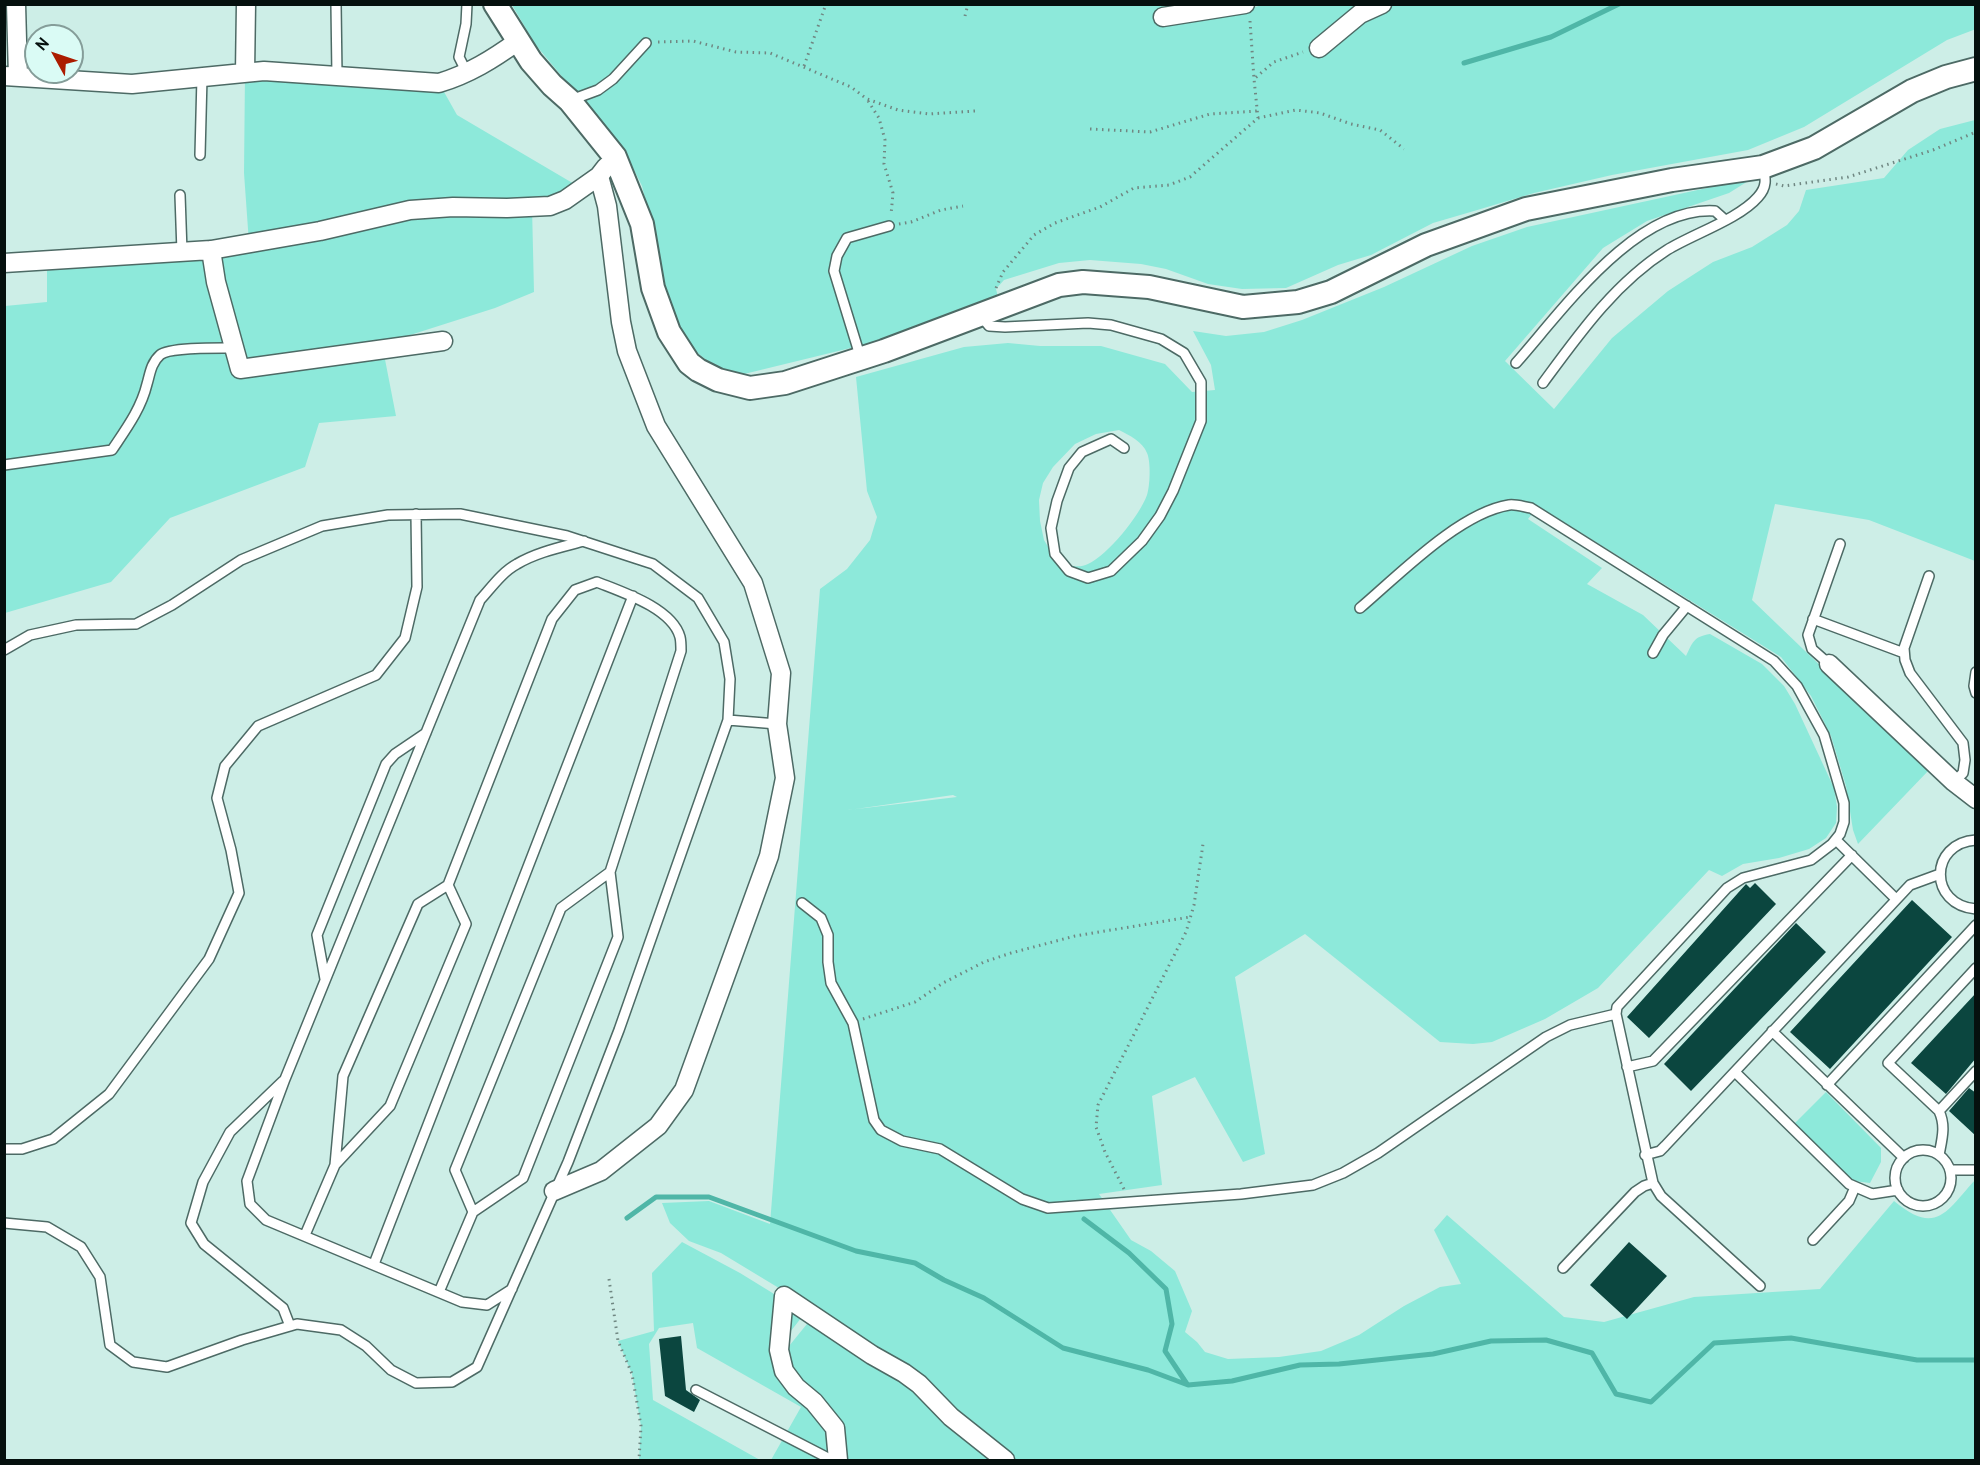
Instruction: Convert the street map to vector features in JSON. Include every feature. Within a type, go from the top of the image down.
[{"type":"street","points":[[16,4],[11,76],[132,84],[264,71],[439,83],[489,62],[518,41]]},
{"type":"street","points":[[245,73],[246,4]]},
{"type":"street","points":[[1319,48],[1360,14],[1382,4]]},
{"type":"street","points":[[498,7],[531,61],[570,101],[615,157],[642,224],[653,288],[669,332],[689,363],[718,380],[750,388],[784,383],[861,359],[1059,285],[1083,282],[1149,287],[1243,307],[1298,302],[1331,292],[1426,245],[1526,209],[1672,180],[1765,173],[1814,148],[1912,90],[1976,69]]},
{"type":"street","points":[[1163,17],[1247,10]]},
{"type":"street","points":[[4,263],[211,250],[320,231],[410,210],[550,206],[565,200],[599,176],[615,157]]},
{"type":"street","points":[[554,1191],[601,1171],[658,1126],[684,1090],[769,856],[785,778],[777,724],[781,673],[753,583],[656,426],[627,351],[621,322],[607,206],[599,176]]},
{"type":"street","points":[[211,250],[216,282],[240,369],[443,341]]},
{"type":"street","points":[[1829,664],[1954,782],[1976,799]]},
{"type":"street","points":[[838,1461],[835,1428],[784,1371],[779,1350],[784,1296],[919,1384],[951,1417],[1005,1461]]},
{"type":"lane","points":[[336,4],[337,76]]},
{"type":"lane","points":[[467,4],[466,24],[459,57],[467,73]]},
{"type":"lane","points":[[570,101],[598,90],[612,79],[646,43]]},
{"type":"lane","points":[[200,155],[202,77]]},
{"type":"lane","points":[[1543,383],[1593,316],[1625,283],[1667,250],[1756,200],[1763,191],[1765,173]]},
{"type":"lane","points":[[180,195],[182,252]]},
{"type":"lane","points":[[1516,363],[1596,271],[1624,247],[1655,226],[1704,210],[1715,211],[1724,219]]},
{"type":"lane","points":[[861,359],[834,271],[837,256],[847,238],[889,226]]},
{"type":"lane","points":[[989,311],[989,326],[1088,323],[1111,325],[1161,339],[1184,353],[1201,382],[1201,421],[1173,491],[1160,516],[1142,541],[1111,571],[1088,578],[1069,571],[1055,554],[1051,528],[1057,501],[1069,468],[1082,452],[1111,439],[1124,448]]},
{"type":"lane","points":[[4,465],[112,450],[138,410],[152,365],[161,354],[176,350],[234,348]]},
{"type":"lane","points":[[1360,608],[1456,526],[1488,510],[1511,504],[1532,508],[1774,661],[1797,686],[1824,735],[1844,803],[1844,822],[1840,834],[1810,861],[1743,878],[1727,888],[1617,1007],[1616,1014],[1653,1184],[1661,1196],[1760,1286]]},
{"type":"lane","points":[[4,1149],[22,1149],[53,1139],[109,1094],[209,959],[239,893],[231,850],[217,798],[225,766],[258,726],[376,675],[405,638],[417,587],[417,514]]},
{"type":"lane","points":[[4,650],[30,635],[76,625],[136,624],[172,605],[241,560],[322,526],[388,515],[460,514],[567,536],[653,564],[698,598],[724,642],[730,679],[728,720],[619,1030],[568,1162],[477,1367],[452,1382],[416,1383],[391,1370],[366,1346],[341,1330],[297,1324],[242,1340],[168,1367],[133,1362],[110,1345],[100,1277],[81,1247],[47,1227],[4,1223]]},
{"type":"lane","points":[[512,1289],[487,1305],[462,1302],[266,1220],[250,1204],[248,1181],[285,1079],[480,600],[496,581],[517,564],[555,549],[584,541]]},
{"type":"lane","points":[[1829,664],[1812,649],[1808,635],[1840,544]]},
{"type":"lane","points":[[1929,576],[1904,653],[1910,673],[1963,743],[1965,760],[1963,773],[1954,782]]},
{"type":"lane","points":[[305,1235],[335,1165],[343,1076],[418,904],[448,885],[552,619],[575,590],[597,582],[633,596],[668,617],[680,636],[681,651],[610,872],[618,938],[523,1178],[473,1212],[439,1292]]},
{"type":"lane","points":[[374,1264],[633,596]]},
{"type":"lane","points":[[1653,652],[1663,635],[1687,606]]},
{"type":"lane","points":[[1813,619],[1904,653]]},
{"type":"lane","points":[[1976,672],[1974,686],[1976,693]]},
{"type":"lane","points":[[728,720],[777,724]]},
{"type":"lane","points":[[325,980],[317,935],[386,764],[394,754],[426,733]]},
{"type":"lane","points":[[1836,840],[1896,899]]},
{"type":"lane","points":[[1976,840],[1956,844],[1942,862],[1940,874],[1941,885],[1947,896],[1956,904],[1976,909]]},
{"type":"lane","points":[[1627,1067],[1653,1061],[1852,855]]},
{"type":"lane","points":[[473,1212],[455,1170],[561,908],[610,872]]},
{"type":"lane","points":[[1645,1155],[1660,1151],[1910,885],[1940,874]]},
{"type":"lane","points":[[335,1165],[390,1106],[466,924],[448,885]]},
{"type":"lane","points":[[802,903],[821,918],[828,935],[831,983],[853,1023],[874,1120],[881,1130],[902,1141],[940,1149],[1022,1198],[1048,1208],[1078,1208],[1241,1194],[1313,1185],[1343,1173],[1378,1153],[1546,1037],[1570,1025],[1616,1014]]},
{"type":"lane","points":[[1827,1085],[1976,925]]},
{"type":"lane","points":[[1939,1155],[1944,1130],[1939,1111],[1888,1064],[1976,968]]},
{"type":"lane","points":[[1772,1031],[1904,1158]]},
{"type":"lane","points":[[1939,1111],[1976,1071]]},
{"type":"lane","points":[[1735,1072],[1855,1187],[1872,1194],[1898,1191]]},
{"type":"lane","points":[[285,1079],[230,1132],[202,1182],[191,1223],[204,1244],[284,1308],[290,1326]]},
{"type":"lane","points":[[1921,1150],[1939,1155],[1950,1170],[1951,1180],[1948,1190],[1936,1203],[1919,1205],[1903,1198],[1898,1191],[1895,1173],[1904,1158],[1911,1152],[1921,1150]]},
{"type":"lane","points":[[1950,1170],[1976,1170]]},
{"type":"lane","points":[[1563,1268],[1635,1192],[1644,1186],[1653,1184]]},
{"type":"lane","points":[[1813,1240],[1849,1201],[1855,1187]]},
{"type":"lane","points":[[696,1390],[832,1461]]},
{"type":"path","points":[[804,66],[826,4]]},
{"type":"path","points":[[965,15],[968,4]]},
{"type":"path","points":[[1247,10],[1258,118]]},
{"type":"path","points":[[646,43],[693,42],[736,52],[770,53],[851,87],[867,99],[898,110],[929,114],[975,111]]},
{"type":"path","points":[[1254,79],[1274,62],[1319,48]]},
{"type":"path","points":[[867,99],[879,118],[885,140],[884,164],[893,193],[893,208],[889,226],[911,222],[940,210],[963,206]]},
{"type":"path","points":[[989,311],[1003,272],[1034,235],[1055,223],[1100,207],[1134,188],[1169,185],[1190,177],[1258,118],[1296,110],[1320,112],[1351,124],[1380,130],[1404,149]]},
{"type":"path","points":[[1090,129],[1127,129],[1150,132],[1210,114],[1257,111]]},
{"type":"path","points":[[1765,173],[1784,186],[1848,177],[1933,150],[1976,132]]},
{"type":"path","points":[[1130,1202],[1105,1152],[1096,1127],[1098,1105],[1186,932],[1194,905],[1203,844]]},
{"type":"path","points":[[853,1023],[915,1002],[984,962],[1011,953],[1075,936],[1190,917]]},
{"type":"path","points":[[609,1279],[618,1341],[633,1374],[641,1426],[639,1461]]},
{"type":"green space","points":[[1231,4],[1236,14],[1261,5],[1375,5],[1375,10],[1391,4],[1975,4],[1976,29],[1947,40],[1804,127],[1748,150],[1612,175],[1534,193],[1433,223],[1371,255],[1338,265],[1286,288],[1242,289],[1208,284],[1166,269],[1141,264],[1090,260],[1059,263],[1004,280],[996,289],[998,297],[867,344],[740,375],[720,371],[685,343],[666,297],[662,269],[642,186],[626,154],[535,44],[512,5]]},
{"type":"green space","points":[[245,73],[439,83],[457,115],[581,188],[532,207],[534,292],[495,308],[382,344],[396,416],[319,423],[305,467],[170,518],[111,582],[5,613],[5,306],[47,302],[47,260],[249,243],[244,173]]},
{"type":"green space","points":[[1975,120],[1975,561],[1869,520],[1775,504],[1752,600],[1929,770],[1858,844],[1853,830],[1846,786],[1831,736],[1811,696],[1781,657],[1538,506],[1528,519],[1602,568],[1587,584],[1643,615],[1686,656],[1694,641],[1710,634],[1762,664],[1784,686],[1795,704],[1834,788],[1837,807],[1836,823],[1826,838],[1809,849],[1779,858],[1743,864],[1722,876],[1709,870],[1598,988],[1545,1019],[1492,1042],[1473,1044],[1440,1042],[1305,934],[1235,977],[1265,1154],[1243,1162],[1195,1077],[1152,1096],[1162,1185],[1099,1194],[1131,1240],[1151,1251],[1175,1271],[1192,1311],[1185,1332],[1205,1352],[1228,1359],[1279,1357],[1321,1351],[1359,1335],[1404,1306],[1440,1287],[1461,1284],[1434,1230],[1447,1215],[1564,1317],[1604,1322],[1694,1297],[1820,1289],[1894,1201],[1920,1217],[1939,1216],[1956,1202],[1975,1180],[1975,1460],[1009,1460],[802,1302],[721,1253],[689,1241],[670,1223],[662,1203],[709,1201],[770,1224],[820,589],[847,569],[870,540],[877,517],[867,491],[856,377],[964,347],[1008,343],[1040,346],[1101,346],[1165,364],[1192,392],[1215,390],[1211,365],[1193,331],[1226,336],[1264,332],[1302,320],[1384,287],[1472,246],[1527,227],[1753,178],[1729,193],[1647,221],[1603,248],[1505,361],[1554,409],[1612,338],[1668,291],[1713,262],[1752,247],[1787,225],[1799,211],[1806,190],[1884,178],[1908,150],[1940,129]],"holes":[[[1119,430],[1139,442],[1147,453],[1149,462],[1147,495],[1138,513],[1122,534],[1096,559],[1081,566],[1057,562],[1044,540],[1040,521],[1039,500],[1043,483],[1053,467],[1075,444],[1096,434]],[[953,795],[957,797],[854,809]]]},
{"type":"green space","points":[[1826,1092],[1881,1148],[1881,1162],[1870,1183],[1854,1181],[1846,1176],[1795,1123]]},
{"type":"green space","points":[[682,1242],[740,1273],[805,1313],[776,1350],[831,1427],[836,1460],[771,1460],[801,1407],[697,1348],[693,1323],[659,1328],[649,1344],[653,1400],[760,1460],[639,1460],[641,1426],[632,1374],[618,1341],[654,1331],[652,1273]]},
{"type":"green space","points":[[811,1319],[889,1370],[996,1460],[848,1460],[844,1448],[797,1380],[785,1351]]},
{"type":"building","points":[[1755,883],[1776,904],[1649,1038],[1627,1017],[1746,884],[1750,888]]},
{"type":"building","points":[[1912,900],[1952,937],[1830,1069],[1790,1032]]},
{"type":"building","points":[[1796,923],[1826,952],[1691,1091],[1664,1064]]},
{"type":"building","points":[[1976,993],[1976,1058],[1946,1094],[1911,1063]]},
{"type":"building","points":[[1969,1088],[1976,1093],[1976,1136],[1949,1111]]},
{"type":"building","points":[[1629,1242],[1667,1276],[1627,1319],[1590,1285]]},
{"type":"building","points":[[681,1336],[686,1390],[700,1400],[694,1412],[665,1396],[659,1339]]},
{"type":"waterway","points":[[1464,63],[1551,37],[1619,4]]},
{"type":"waterway","points":[[627,1218],[656,1197],[709,1197],[856,1251],[915,1263],[944,1280],[984,1298],[1063,1348],[1148,1370],[1188,1385],[1232,1381],[1300,1365],[1339,1364],[1433,1354],[1491,1341],[1546,1340],[1592,1353],[1616,1394],[1651,1402],[1714,1343],[1791,1338],[1917,1360],[1976,1360]]},
{"type":"waterway","points":[[1084,1219],[1129,1253],[1166,1289],[1172,1324],[1165,1351],[1187,1384]]}]
